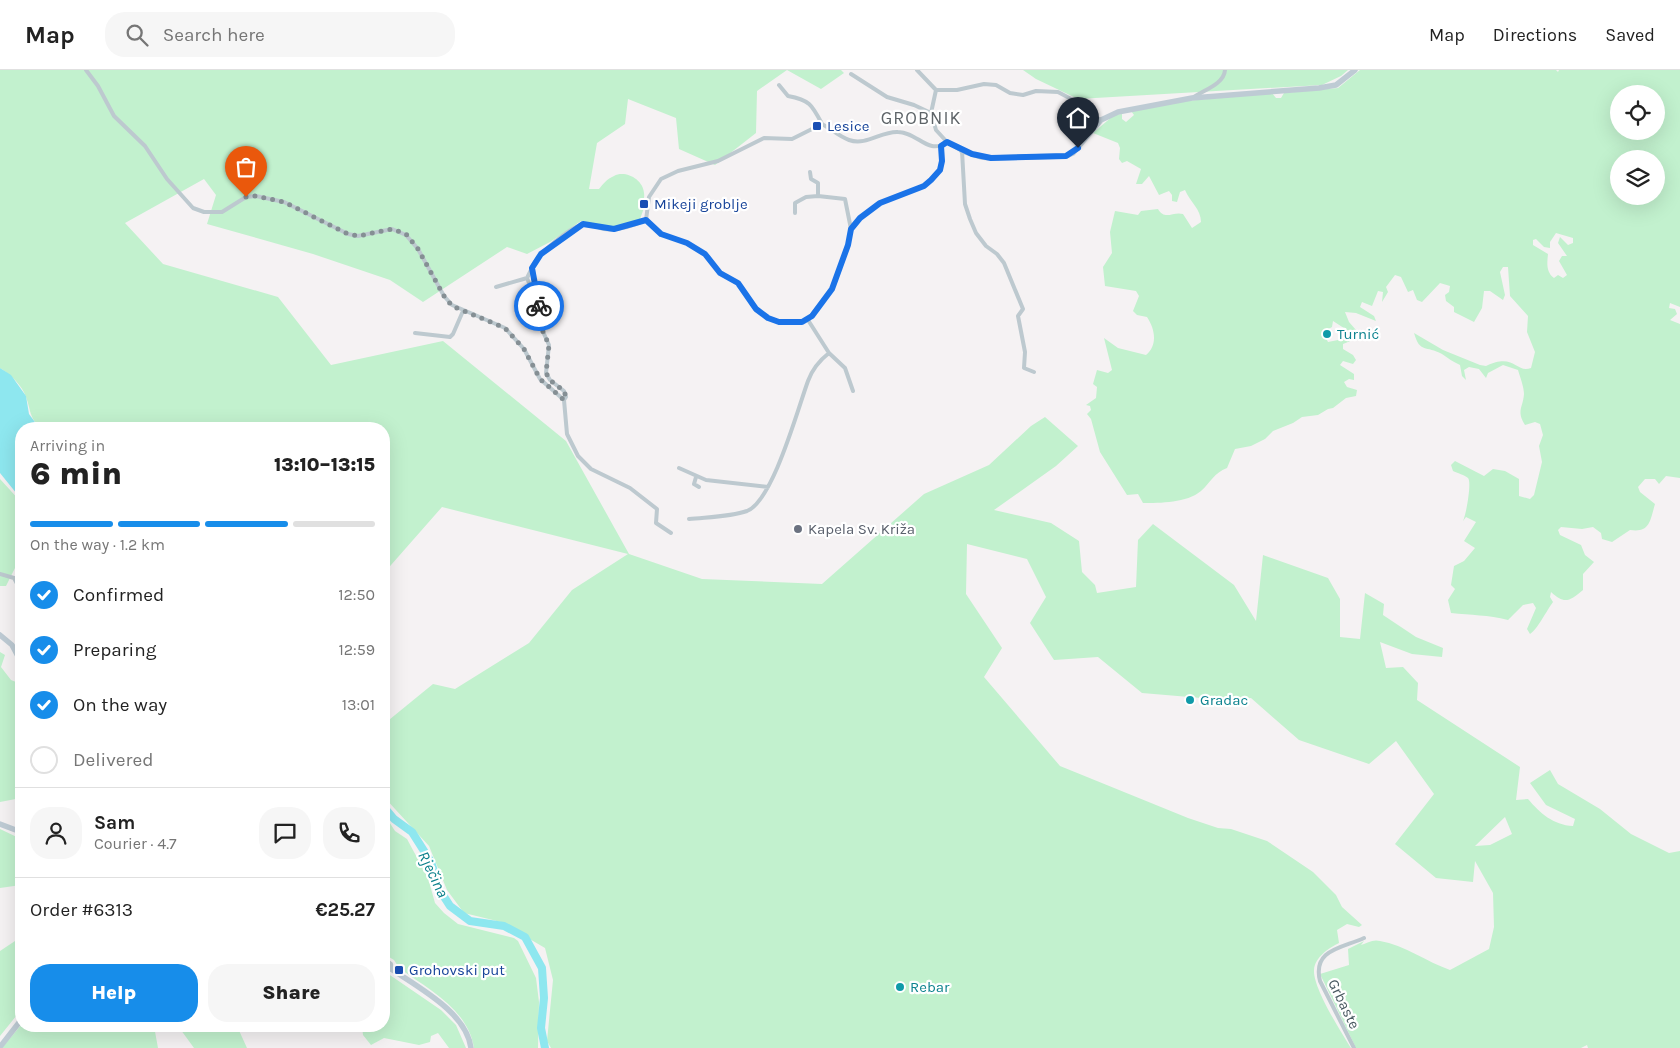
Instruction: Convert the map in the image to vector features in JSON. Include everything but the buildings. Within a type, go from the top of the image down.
[{"type":"main road","points":[[962,150],[981,157],[991,158],[1066,156],[1073,153],[1101,120],[1118,112],[1192,98],[1318,88],[1336,84],[1355,70]]},
{"type":"main road","points":[[0,634],[12,644],[15,650]]},
{"type":"main road","points":[[0,824],[15,830]]},
{"type":"main road","points":[[392,970],[449,1010],[461,1022],[471,1048]]},
{"type":"main road","points":[[0,1047],[15,1028]]},
{"type":"street","points":[[86,70],[98,86],[114,116],[146,146],[167,180],[193,208],[204,212],[222,212],[246,197],[256,196],[284,202],[348,234],[358,236],[388,229],[398,230],[406,234],[418,249],[444,296],[452,306],[493,321],[510,332],[531,360],[540,379],[564,400]]},
{"type":"street","points":[[918,70],[932,83],[936,90],[931,113],[936,130],[947,142],[962,150],[965,204],[976,233],[1004,263],[1023,309],[1018,316],[1025,352],[1024,368],[1034,372]]},
{"type":"street","points":[[1192,98],[1219,82],[1225,70]]},
{"type":"street","points":[[850,74],[887,97],[914,105],[931,113]]},
{"type":"street","points":[[936,90],[957,90],[984,84],[996,85],[1010,93],[1023,95],[1036,92],[1058,92],[1073,100],[1085,112],[1101,120]]},
{"type":"street","points":[[779,85],[788,96],[804,99],[811,105],[822,124],[849,140],[862,142],[884,133],[899,132],[908,133],[928,146],[941,146],[947,142]]},
{"type":"street","points":[[646,220],[649,197],[661,179],[678,171],[718,161],[764,138],[792,139],[822,124]]},
{"type":"street","points":[[851,229],[860,218],[880,203],[911,192],[931,180],[940,170],[942,161],[941,146]]},
{"type":"street","points":[[810,172],[811,179],[818,183],[818,196]]},
{"type":"street","points":[[646,220],[661,234],[687,243],[705,254],[720,273],[738,283],[756,309],[768,318],[779,322],[795,323],[808,320],[832,289],[848,245],[851,229],[845,199],[806,196],[795,203],[795,213]]},
{"type":"street","points":[[496,287],[512,285],[527,278],[541,254],[581,225],[590,224],[614,229],[646,220]]},
{"type":"street","points":[[532,268],[540,325],[549,345],[546,373],[550,380],[564,391],[566,397],[564,400],[567,434],[578,456],[591,469],[630,488],[657,509],[656,523],[670,533]]},
{"type":"street","points":[[527,278],[537,301]]},
{"type":"street","points":[[522,321],[527,312],[526,300],[530,286]]},
{"type":"street","points":[[415,333],[450,337],[463,311]]},
{"type":"street","points":[[808,320],[828,353],[845,368],[852,390]]},
{"type":"street","points":[[689,519],[746,511],[755,506],[768,487],[801,407],[808,380],[828,353]]},
{"type":"street","points":[[679,468],[696,477],[722,484],[753,484],[768,487]]},
{"type":"street","points":[[696,477],[694,484],[699,487]]},
{"type":"street","points":[[0,574],[15,580]]},
{"type":"street","name":"Grbaste","points":[[1354,1048],[1320,981],[1317,971],[1323,957],[1331,950],[1364,938]]},
{"type":"street","points":[[390,964],[392,970]]},
{"type":"green space","points":[[0,70],[787,70],[757,91],[756,133],[715,165],[679,149],[676,118],[628,99],[625,124],[597,143],[589,189],[599,189],[607,180],[618,174],[633,177],[643,188],[644,193],[644,208],[640,219],[614,228],[581,221],[550,242],[527,254],[507,247],[423,302],[390,280],[313,254],[207,224],[216,195],[204,179],[125,223],[163,264],[278,297],[331,365],[443,341],[566,441],[629,554],[702,579],[822,584],[924,494],[989,465],[1031,426],[1045,417],[1078,446],[1056,466],[994,510],[1051,523],[1079,541],[1082,572],[1095,585],[1097,593],[1136,587],[1138,540],[1153,524],[1234,585],[1256,621],[1263,555],[1328,578],[1340,599],[1340,637],[1360,639],[1365,593],[1384,604],[1383,615],[1416,637],[1443,648],[1442,657],[1412,654],[1380,642],[1386,668],[1403,667],[1418,683],[1417,700],[1520,767],[1516,800],[1528,799],[1537,809],[1553,821],[1573,826],[1575,819],[1546,805],[1530,783],[1550,770],[1558,784],[1600,809],[1631,834],[1669,853],[1680,851],[1680,1048],[1588,1048],[1587,1045],[1581,1048],[1356,1048],[1320,974],[1349,965],[1348,949],[1364,941],[1361,945],[1372,941],[1380,941],[1398,946],[1450,970],[1489,949],[1494,927],[1493,893],[1475,861],[1473,882],[1436,878],[1395,844],[1434,794],[1396,741],[1369,764],[1299,740],[1251,698],[1225,700],[1142,693],[1098,657],[1054,660],[1030,623],[1046,597],[1027,559],[967,544],[966,594],[1002,648],[984,677],[1060,766],[1188,818],[1267,841],[1313,872],[1336,895],[1342,907],[1362,925],[1359,927],[1347,924],[1337,930],[1339,943],[1320,957],[1314,970],[1318,988],[1351,1048],[551,1048],[547,1041],[553,980],[545,948],[501,922],[464,913],[447,890],[429,846],[390,804],[390,719],[433,684],[455,689],[529,643],[572,590],[628,554],[442,507],[390,566],[390,422],[36,422],[22,388],[0,368]],"holes":[[[1505,817],[1512,834],[1490,845],[1475,846]]]},
{"type":"green space","points":[[787,70],[841,70],[844,73],[821,89]]},
{"type":"green space","points":[[1023,70],[1348,70],[1341,76],[1322,85],[1078,99],[1036,79]]},
{"type":"green space","points":[[1360,70],[1556,70],[1558,72],[1559,70],[1680,70],[1680,307],[1670,303],[1669,308],[1675,309],[1677,314],[1670,320],[1680,324],[1680,478],[1666,476],[1659,484],[1655,479],[1645,479],[1638,487],[1640,492],[1655,504],[1648,524],[1642,530],[1630,530],[1612,542],[1602,539],[1601,533],[1593,527],[1582,529],[1561,527],[1558,530],[1560,535],[1581,545],[1585,555],[1594,562],[1583,574],[1583,590],[1574,597],[1563,600],[1551,592],[1550,597],[1553,602],[1530,634],[1527,629],[1536,608],[1533,603],[1523,605],[1508,620],[1451,613],[1448,600],[1455,589],[1451,585],[1454,566],[1464,561],[1475,548],[1464,541],[1476,522],[1466,517],[1463,521],[1468,499],[1469,481],[1467,477],[1453,471],[1451,465],[1455,461],[1484,476],[1493,469],[1505,471],[1519,479],[1519,496],[1530,499],[1534,495],[1542,462],[1539,446],[1543,435],[1540,424],[1535,422],[1525,425],[1522,420],[1520,413],[1524,391],[1518,370],[1503,365],[1488,373],[1486,378],[1479,369],[1469,367],[1464,370],[1466,380],[1462,376],[1460,365],[1436,351],[1421,346],[1416,340],[1414,333],[1443,350],[1480,365],[1486,366],[1503,361],[1526,369],[1531,368],[1535,352],[1527,332],[1528,316],[1510,296],[1508,267],[1503,267],[1500,272],[1505,295],[1503,300],[1490,291],[1484,291],[1482,308],[1474,322],[1454,312],[1454,307],[1446,301],[1445,295],[1449,292],[1450,286],[1440,283],[1422,302],[1417,300],[1413,290],[1408,292],[1401,277],[1395,275],[1386,287],[1388,292],[1382,302],[1383,292],[1378,291],[1372,306],[1362,302],[1360,307],[1374,316],[1376,321],[1356,313],[1345,312],[1349,322],[1356,330],[1353,340],[1343,344],[1343,349],[1353,355],[1356,360],[1353,364],[1343,361],[1340,365],[1354,374],[1354,380],[1349,379],[1344,382],[1347,387],[1357,390],[1356,396],[1346,398],[1333,408],[1318,415],[1302,417],[1273,431],[1265,439],[1251,446],[1235,449],[1227,468],[1216,475],[1195,495],[1173,502],[1143,503],[1138,494],[1127,495],[1100,452],[1091,419],[1087,414],[1091,410],[1090,406],[1086,405],[1096,398],[1097,387],[1093,384],[1097,370],[1108,373],[1112,370],[1104,338],[1118,348],[1146,355],[1154,342],[1152,327],[1147,317],[1137,315],[1133,311],[1139,296],[1136,291],[1105,286],[1103,267],[1112,253],[1110,232],[1115,211],[1138,215],[1141,211],[1158,209],[1166,215],[1179,213],[1183,214],[1192,228],[1201,222],[1201,217],[1185,190],[1180,192],[1177,202],[1172,201],[1172,195],[1169,191],[1159,195],[1149,176],[1142,184],[1136,184],[1141,169],[1127,161],[1122,163],[1119,159],[1120,148],[1118,143],[1093,133],[1114,115],[1122,114],[1122,119],[1126,122],[1134,115],[1131,111],[1186,101],[1272,93],[1276,98],[1281,98],[1284,93],[1338,88]],"holes":[[[1556,233],[1573,238],[1573,243],[1568,245],[1560,237],[1558,243],[1567,256],[1562,256],[1559,261],[1567,275],[1563,278],[1558,275],[1554,278],[1551,276],[1547,261],[1548,254],[1533,245],[1533,240],[1536,239],[1544,247],[1550,248],[1550,242]],[[1333,321],[1347,330],[1343,330],[1338,340],[1328,342],[1323,332],[1332,327]]]},
{"type":"green space","points":[[0,479],[15,495],[15,568],[6,586],[0,586]]},
{"type":"green space","points":[[0,652],[5,655],[1,667],[11,680],[15,682],[15,799],[0,802]]},
{"type":"green space","points":[[390,823],[395,831],[407,839],[428,878],[435,903],[444,913],[458,924],[514,938],[518,941],[536,978],[539,1002],[538,1048],[474,1048],[464,1022],[455,1011],[434,992],[399,968],[390,958]]},
{"type":"green space","points":[[0,829],[15,836],[15,886],[0,888]]},
{"type":"green space","points":[[15,941],[15,1017],[0,1036],[0,951]]},
{"type":"green space","points":[[390,975],[441,1010],[456,1025],[466,1048],[449,1048],[438,1033],[431,1036],[430,1042],[419,1045],[384,1038],[371,1045],[363,1032],[390,1032]]},
{"type":"green space","points":[[15,1032],[155,1032],[158,1048],[2,1048]]},
{"type":"green space","points":[[182,1032],[240,1032],[247,1048],[194,1048]]},
{"type":"water","points":[[0,368],[11,375],[26,396],[29,414],[35,422],[15,422],[15,492],[0,473]]},
{"type":"waterway","name":"Rječina","points":[[390,814],[412,832],[431,862],[441,892],[450,906],[470,921],[504,926],[525,937],[542,968],[544,998],[541,1028],[545,1048]]},
{"type":"way so far","points":[[246,197],[256,196],[284,202],[312,218],[348,234],[358,236],[392,229],[406,234],[418,249],[444,296],[452,306],[493,321],[510,332],[524,349],[540,379],[564,400],[566,397],[564,391],[550,380],[546,373],[545,368],[549,345],[547,336],[540,325],[539,306]]},
{"type":"place","name":"Lesice","points":[[817,126]]},
{"type":"place","name":"Mikeji groblje","points":[[644,204]]},
{"type":"place","name":"Turnić","points":[[1327,334]]},
{"type":"place","name":"Kapela Sv. Križa","points":[[798,529]]},
{"type":"place","name":"Gradac","points":[[1190,700]]},
{"type":"place","name":"Grohovski put","points":[[399,970]]},
{"type":"place","name":"Rebar","points":[[900,987]]},
{"type":"district","name":"GROBNIK","points":[[921,118]]},
{"type":"route","points":[[539,306],[532,268],[536,259],[541,254],[570,231],[583,224],[590,224],[604,229],[614,229],[625,228],[646,220],[661,234],[687,243],[705,254],[720,273],[738,283],[756,309],[768,318],[779,322],[802,322],[812,316],[832,289],[848,245],[851,229],[860,218],[880,203],[924,186],[931,180],[940,170],[943,151],[941,146],[947,142],[972,154],[991,158],[1066,156],[1078,148]]}]
